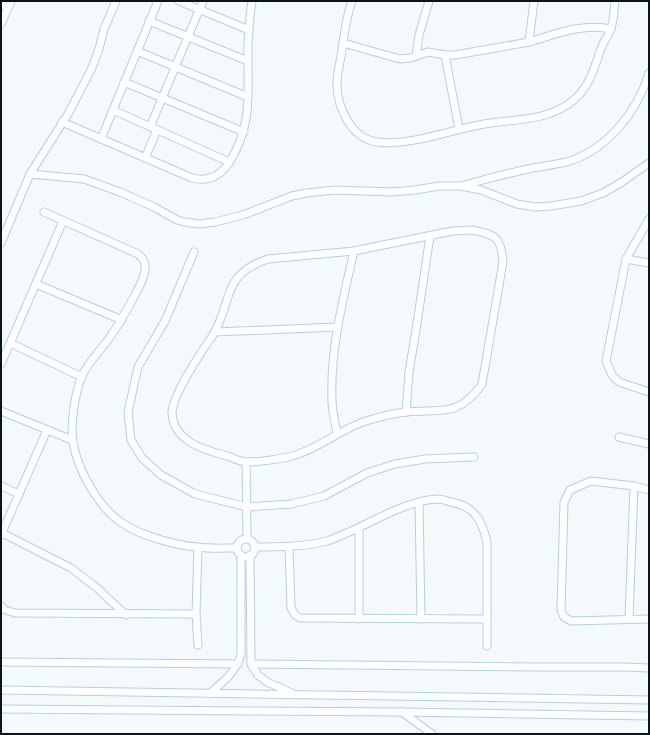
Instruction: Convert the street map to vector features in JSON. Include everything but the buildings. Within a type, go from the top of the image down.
[{"type":"street","points":[[1,6],[3,1]]},
{"type":"street","points":[[1,24],[11,1]]},
{"type":"street","points":[[1,243],[30,174],[62,122],[91,70],[99,49],[104,29],[116,1]]},
{"type":"street","points":[[101,139],[158,1]]},
{"type":"street","points":[[179,1],[249,30]]},
{"type":"street","points":[[150,127],[203,1]]},
{"type":"street","points":[[62,122],[198,180],[208,179],[218,175],[225,168],[239,144],[244,132],[247,118],[249,30],[252,1]]},
{"type":"street","points":[[352,1],[347,16],[337,77],[338,94],[341,106],[346,118],[359,134],[372,141],[391,142],[428,137],[482,124],[537,118],[553,113],[566,106],[576,98],[588,83],[603,44],[611,29],[614,1]]},
{"type":"street","points":[[416,56],[419,35],[429,1]]},
{"type":"street","points":[[529,42],[534,1]]},
{"type":"street","points":[[149,21],[248,61]]},
{"type":"street","points":[[343,43],[394,58],[406,59],[428,52],[445,55],[529,42],[565,31],[591,26],[611,29]]},
{"type":"street","points":[[137,51],[248,97]]},
{"type":"street","points":[[445,55],[459,129]]},
{"type":"street","points":[[461,186],[513,172],[563,163],[588,152],[603,142],[626,118],[638,99],[649,73]]},
{"type":"street","points":[[124,82],[244,132]]},
{"type":"street","points":[[113,110],[229,162]]},
{"type":"street","points":[[145,158],[157,130]]},
{"type":"street","points":[[30,174],[84,179],[141,201],[176,220],[200,224],[229,219],[260,209],[281,200],[306,193],[348,190],[391,192],[439,186],[461,186],[481,190],[517,204],[534,207],[551,206],[581,201],[603,193],[649,163]]},
{"type":"street","points":[[44,212],[138,254],[143,259],[145,271],[138,289],[122,320],[109,339],[97,352],[82,377],[73,409],[72,440],[81,469],[95,493],[109,512],[123,524],[155,538],[198,548],[237,548]]},
{"type":"street","points":[[649,219],[626,259],[606,361],[612,375],[619,382],[649,392]]},
{"type":"street","points":[[1,364],[63,221]]},
{"type":"street","points":[[472,230],[490,234],[499,241],[502,249],[503,262],[482,384],[473,396],[461,405],[447,410],[406,412],[382,416],[363,422],[337,433],[310,449],[292,456],[246,462],[205,450],[185,439],[175,425],[172,412],[178,394],[196,361],[216,332],[232,286],[244,271],[256,263],[268,259],[354,251],[452,231],[472,230]]},
{"type":"street","points":[[406,412],[409,372],[430,236]]},
{"type":"street","points":[[337,433],[332,402],[332,374],[337,327],[354,251]]},
{"type":"street","points":[[194,252],[165,321],[138,367],[128,412],[131,440],[142,458],[161,475],[195,494],[246,507],[292,504],[324,496],[367,473],[395,464],[425,459],[474,457]]},
{"type":"street","points":[[626,259],[649,263]]},
{"type":"street","points":[[36,284],[122,320]]},
{"type":"street","points":[[216,332],[337,327]]},
{"type":"street","points":[[10,343],[82,377]]},
{"type":"street","points":[[1,410],[72,440]]},
{"type":"street","points":[[47,430],[1,534],[71,568],[97,588],[126,615]]},
{"type":"street","points":[[619,437],[649,444]]},
{"type":"street","points":[[246,462],[247,539]]},
{"type":"street","points":[[649,490],[634,486],[591,480],[570,490],[564,502],[561,611],[564,617],[571,621],[649,619]]},
{"type":"street","points":[[1,486],[19,494]]},
{"type":"street","points":[[629,619],[634,486]]},
{"type":"street","points":[[254,548],[289,547],[326,541],[419,502],[439,499],[463,505],[473,511],[480,519],[487,542],[488,646]]},
{"type":"street","points":[[419,502],[421,619]]},
{"type":"street","points":[[358,618],[359,528]]},
{"type":"street","points":[[250,555],[244,556],[237,551],[239,542],[244,539],[252,542],[254,548],[250,555],[251,664],[258,675],[267,682],[298,695]]},
{"type":"street","points":[[289,547],[291,608],[295,615],[300,618],[487,619]]},
{"type":"street","points":[[198,548],[196,614],[198,645]]},
{"type":"street","points":[[209,694],[231,676],[241,655],[241,555]]},
{"type":"street","points":[[1,606],[5,610],[15,613],[126,615],[196,614]]},
{"type":"street","points":[[1,662],[238,664]]},
{"type":"street","points":[[251,664],[647,668]]},
{"type":"street","points":[[1,690],[649,700]]},
{"type":"street","points":[[1,709],[402,712],[649,716]]},
{"type":"street","points":[[402,712],[432,734]]}]
